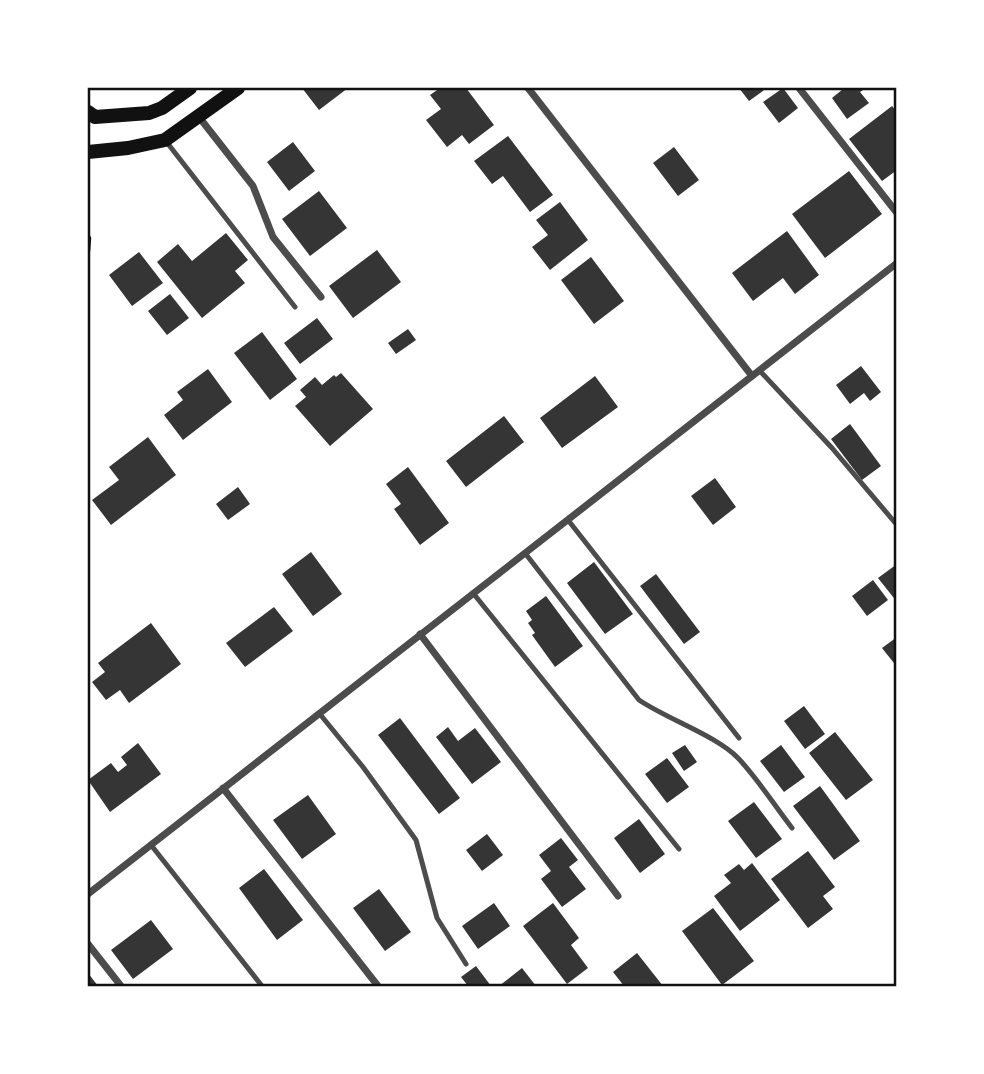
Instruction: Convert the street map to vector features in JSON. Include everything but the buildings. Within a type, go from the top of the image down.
[{"type":"main road","points":[[88,112],[94,117],[103,118],[149,113],[162,108],[190,88]]},
{"type":"main road","points":[[88,152],[128,148],[165,140],[238,88]]},
{"type":"street","points":[[528,88],[752,376]]},
{"type":"street","points":[[799,88],[897,213]]},
{"type":"street","points":[[200,117],[253,186],[273,237],[321,297]]},
{"type":"street","points":[[88,894],[897,263]]},
{"type":"street","points":[[420,634],[618,896]]},
{"type":"street","points":[[223,788],[378,986]]},
{"type":"street","points":[[88,944],[121,986]]},
{"type":"lane","points":[[165,140],[295,307]]},
{"type":"lane","points":[[760,370],[832,448],[897,525]]},
{"type":"lane","points":[[568,520],[739,738]]},
{"type":"lane","points":[[525,553],[639,700],[738,758],[792,828]]},
{"type":"lane","points":[[473,593],[679,849]]},
{"type":"lane","points":[[319,713],[363,767],[416,840],[437,918],[466,964]]},
{"type":"lane","points":[[151,845],[261,986]]},
{"type":"path","points":[[88,251],[89,238]]}]
